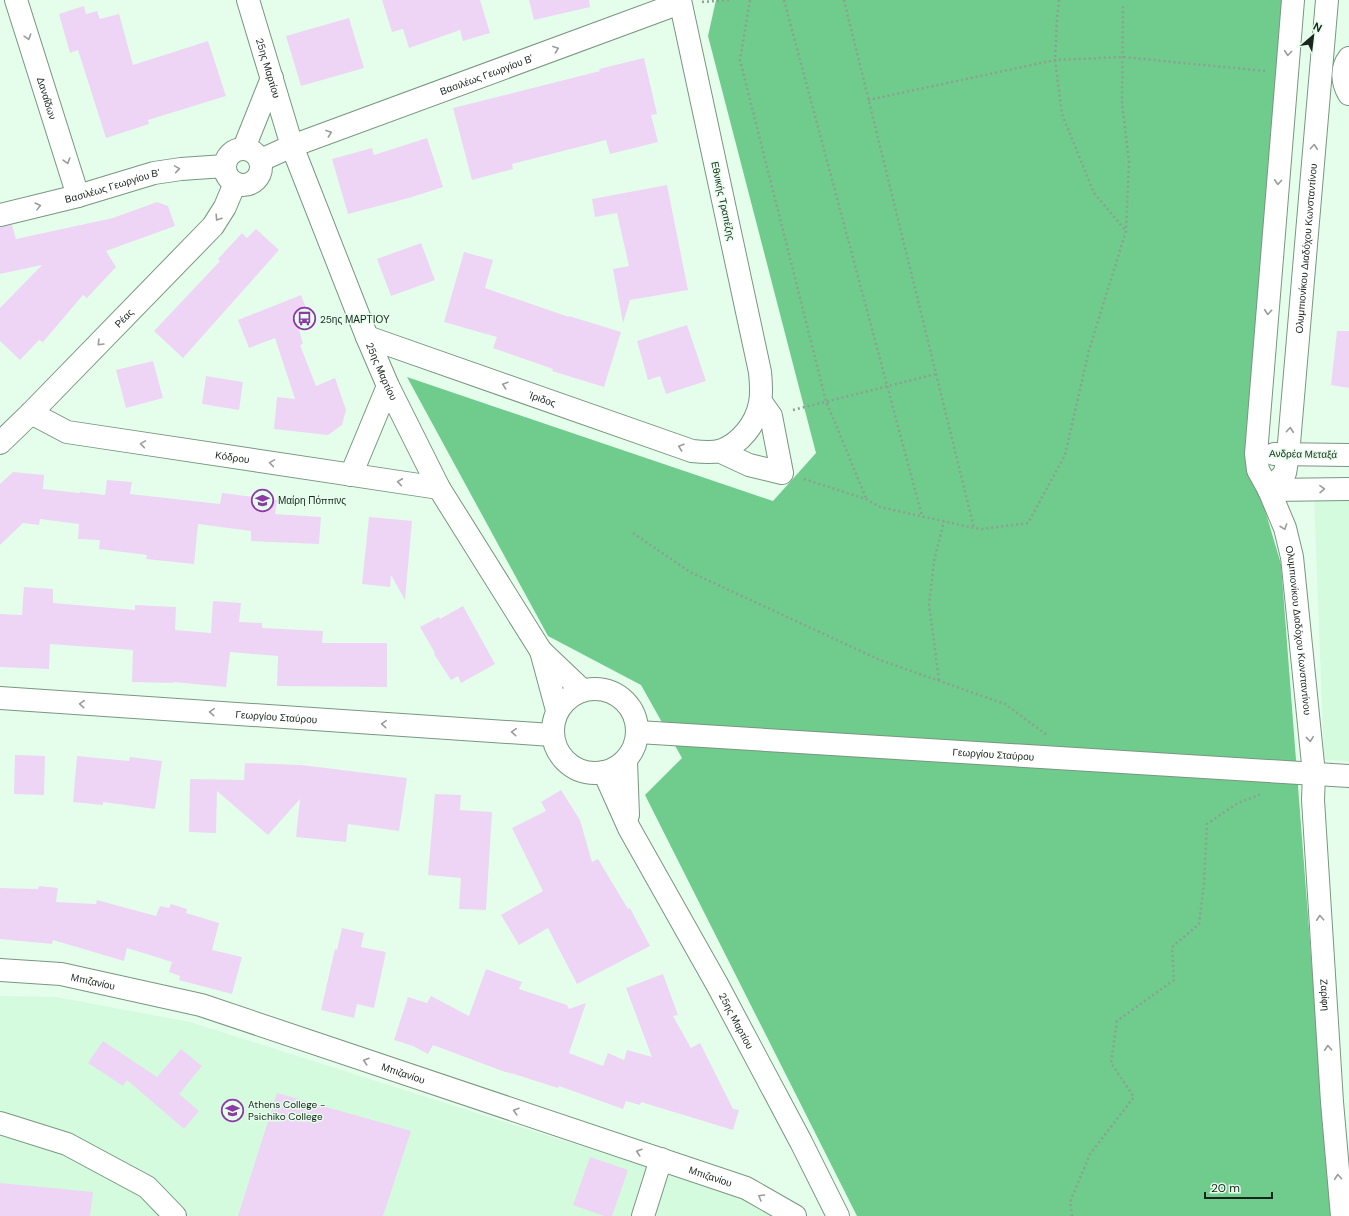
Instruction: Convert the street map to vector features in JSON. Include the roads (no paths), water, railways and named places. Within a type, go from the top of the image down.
[{"type":"street","name":"Δαναΐδων","points":[[16,0],[78,196]]},
{"type":"street","name":"25ης Μαρτίου","points":[[248,0],[292,146],[367,337],[388,386],[439,488],[541,651],[582,690]]},
{"type":"street","name":"Ολυμπιονίκου Διαδόχου Κωνσταντίνου","points":[[1293,0],[1256,454],[1258,470],[1269,490],[1285,528],[1292,557],[1314,774]]},
{"type":"street","name":"Ολυμπιονίκου Διαδόχου Κωνσταντίνου","points":[[1269,490],[1285,473],[1288,455],[1327,0]]},
{"type":"street","name":"Βασιλέως Γεωργίου Β'","points":[[252,154],[292,146],[680,2]]},
{"type":"street","name":"Εθνικής Τραπέζης","points":[[680,2],[760,372],[766,409],[782,473],[749,465],[719,451]]},
{"type":"street","points":[[1349,58],[1343,72],[1344,82],[1349,94]]},
{"type":"street","points":[[252,154],[272,78]]},
{"type":"street","points":[[237,149],[252,154],[262,168],[256,180],[250,184],[243,185],[230,174],[227,158],[237,149]]},
{"type":"street","name":"Βασιλέως Γεωργίου Β'","points":[[0,215],[78,196],[154,173],[181,169],[230,174]]},
{"type":"street","name":"Ρέας","points":[[0,443],[213,226],[225,207],[230,174]]},
{"type":"street","name":"Ίριδος","points":[[367,337],[692,451],[719,451]]},
{"type":"street","points":[[351,475],[388,386]]},
{"type":"street","name":"Εθνικής Τραπέζης","points":[[719,451],[728,447],[739,439],[750,428],[758,413],[766,409]]},
{"type":"street","name":"Κόδρου","points":[[31,413],[66,432],[439,488]]},
{"type":"street","name":"Ανδρέα Μεταξά","points":[[1256,454],[1349,455]]},
{"type":"street","points":[[1269,490],[1349,489]]},
{"type":"street","name":"25ης Μαρτίου","points":[[541,651],[557,710]]},
{"type":"street","points":[[594,688],[605,689],[616,694],[625,700],[632,709],[637,720],[638,732],[635,747],[626,760],[616,768],[604,772],[590,773],[576,769],[565,761],[556,749],[552,735],[553,722],[557,710],[568,698],[582,690],[594,688]]},
{"type":"street","name":"Γεωργίου Σταύρου","points":[[0,698],[552,735]]},
{"type":"street","name":"Γεωργίου Σταύρου","points":[[638,732],[1349,776]]},
{"type":"street","name":"25ης Μαρτίου","points":[[626,760],[629,828]]},
{"type":"street","name":"25ης Μαρτίου","points":[[604,772],[629,828],[721,993],[801,1142],[838,1216]]},
{"type":"street","name":"Ζαρίφη","points":[[1314,774],[1313,800],[1340,1102],[1342,1216]]},
{"type":"street","name":"Μπιζανίου","points":[[0,970],[61,974],[201,1005],[746,1188],[795,1216]]},
{"type":"street","points":[[0,1123],[67,1144],[147,1187],[175,1216]]},
{"type":"street","points":[[643,1216],[661,1159]]},
{"type":"place","name":"25ης ΜΑΡΤΙΟΥ","points":[[304,319]]},
{"type":"place","name":"Μαίρη Πόππινς","points":[[262,500]]},
{"type":"place","name":"Athens College - Psichiko College","points":[[233,1110]]}]
